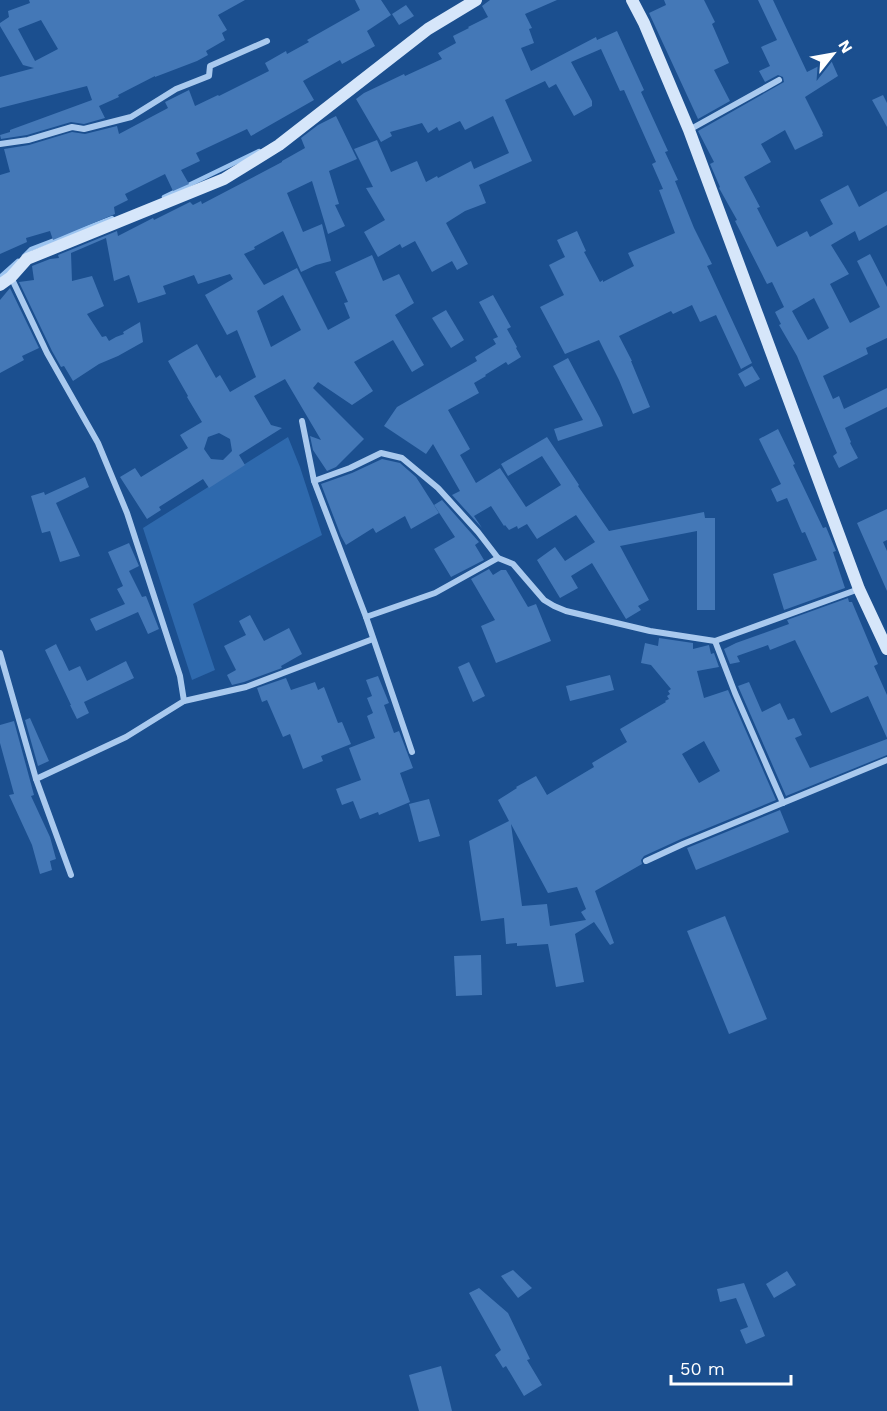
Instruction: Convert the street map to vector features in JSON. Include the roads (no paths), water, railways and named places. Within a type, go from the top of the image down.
[{"type":"main road","points":[[0,285],[11,277],[27,259],[224,179],[279,146],[428,29],[476,0]]},
{"type":"main road","points":[[632,0],[689,130],[859,589],[887,649]]},
{"type":"street","points":[[0,144],[28,140],[72,127],[84,129],[131,117],[176,89],[209,76],[210,66],[267,41]]},
{"type":"street","points":[[689,130],[779,80]]},
{"type":"street","points":[[11,277],[47,353],[98,443],[123,503],[180,676],[184,701]]},
{"type":"street","points":[[302,421],[314,481],[366,617],[412,752]]},
{"type":"street","points":[[314,481],[350,468],[381,453],[402,458],[438,488],[498,558],[513,564],[544,600],[566,611],[650,631],[715,641],[859,589]]},
{"type":"street","points":[[366,617],[435,593],[498,558]]},
{"type":"street","points":[[36,779],[126,736],[184,701],[246,687],[373,639]]},
{"type":"street","points":[[715,641],[783,803]]},
{"type":"street","points":[[0,653],[36,779],[70,875]]},
{"type":"street","points":[[646,861],[887,760]]},
{"type":"waterway","points":[[164,197],[259,151]]},
{"type":"waterway","points":[[24,256],[31,249],[112,218]]},
{"type":"waterway","points":[[0,277],[18,261]]}]
